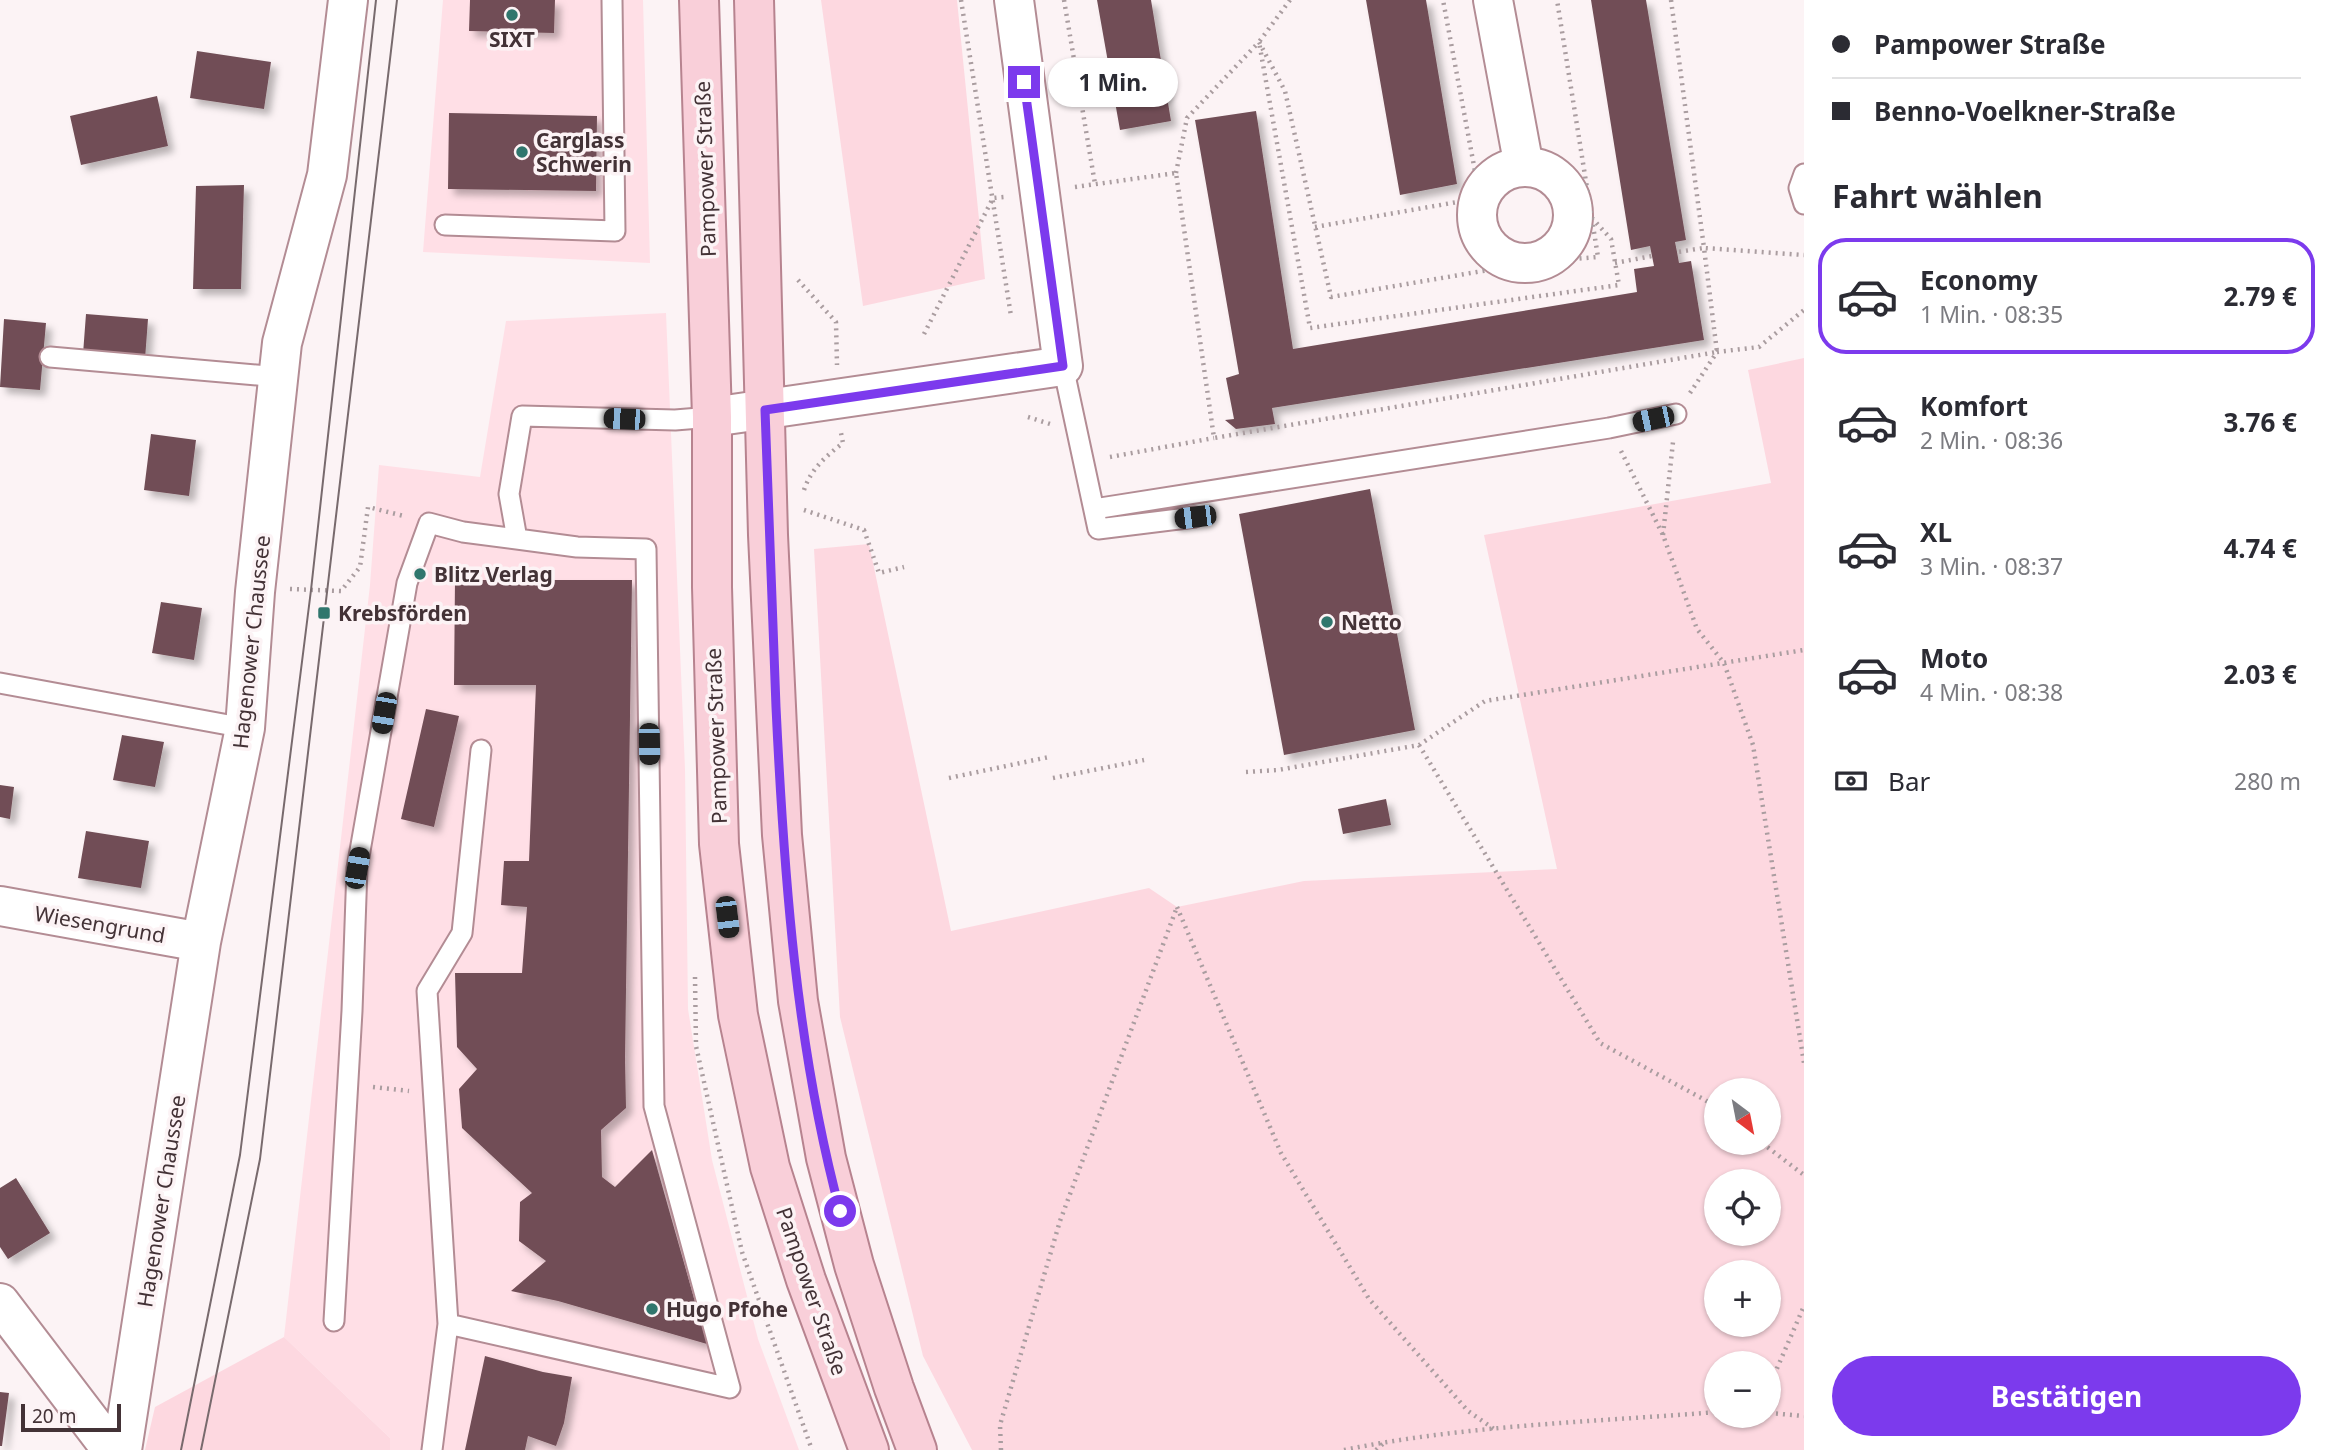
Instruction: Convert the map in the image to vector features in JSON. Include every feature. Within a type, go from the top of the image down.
[{"type":"main road","name":"Pampower Straße","points":[[699,0],[712,417],[712,587],[719,845],[738,1014],[770,1167],[806,1280],[869,1450]]},
{"type":"main road","points":[[754,0],[765,410],[782,835],[798,1001],[826,1158],[854,1265],[917,1450]]},
{"type":"street","name":"Hagenower Chaussee","points":[[122,1450],[201,943],[245,729],[255,592],[282,344],[327,175],[348,0]]},
{"type":"street","points":[[712,417],[1063,366],[1014,0]]},
{"type":"street","points":[[1493,0],[1524,167]]},
{"type":"street","points":[[1524,167],[1539,169],[1553,177],[1564,188],[1572,209],[1570,232],[1562,246],[1550,256],[1535,262],[1521,263],[1506,259],[1489,246],[1478,227],[1480,198],[1497,176],[1524,167]]},
{"type":"street","name":"Wiesengrund","points":[[0,906],[201,943]]},
{"type":"street","points":[[0,1303],[112,1450]]},
{"type":"lane","points":[[445,225],[615,231],[612,0]]},
{"type":"lane","points":[[1804,174],[1799,188],[1804,204]]},
{"type":"lane","points":[[50,358],[279,377]]},
{"type":"lane","points":[[1063,366],[1098,529],[1195,517]]},
{"type":"lane","points":[[1094,509],[1609,428],[1675,414]]},
{"type":"lane","points":[[517,539],[509,494],[522,416],[675,420],[712,417]]},
{"type":"lane","points":[[334,1321],[357,868],[407,583],[429,523],[463,532],[577,547],[646,549],[654,1106],[730,1388],[448,1324]]},
{"type":"lane","points":[[0,683],[245,729]]},
{"type":"lane","points":[[432,1450],[448,1324],[427,991],[462,933],[481,750]]},
{"type":"path","points":[[961,0],[1011,316]]},
{"type":"path","points":[[1064,0],[1095,184]]},
{"type":"path","points":[[1214,438],[1176,173],[1187,118],[1259,41],[1290,0]]},
{"type":"path","points":[[1315,227],[1480,198],[1443,0]]},
{"type":"path","points":[[1259,41],[1285,91],[1331,297],[1535,262],[1598,257],[1557,0]]},
{"type":"path","points":[[1663,535],[1675,414],[1717,352],[1671,0]]},
{"type":"path","points":[[1259,41],[1310,328],[1619,285],[1611,239],[1591,217]]},
{"type":"path","points":[[993,198],[1176,173]]},
{"type":"path","points":[[924,334],[993,198]]},
{"type":"path","points":[[1677,252],[1704,248],[1804,255]]},
{"type":"path","points":[[1615,263],[1652,256]]},
{"type":"path","points":[[796,277],[836,322],[837,400],[843,443],[824,458],[807,481],[801,499]]},
{"type":"path","points":[[1082,462],[1717,352],[1759,347],[1804,310]]},
{"type":"path","points":[[1609,428],[1663,535],[1697,629],[1724,663],[1753,745],[1804,1063]]},
{"type":"path","points":[[255,592],[296,589],[341,591],[360,567],[368,507],[429,523]]},
{"type":"path","points":[[1247,772],[1278,770],[1419,745],[1485,701],[1804,650]]},
{"type":"path","points":[[1419,745],[1600,1043],[1704,1099]]},
{"type":"path","points":[[949,778],[1049,757]]},
{"type":"path","points":[[1053,778],[1144,760]]},
{"type":"path","points":[[1001,1450],[1000,1425],[1060,1221],[1177,907],[1281,1153],[1369,1299],[1468,1411],[1494,1429]]},
{"type":"path","points":[[348,1082],[390,1091],[433,1092]]},
{"type":"path","points":[[1778,1155],[1804,1175]]},
{"type":"path","points":[[1781,1359],[1804,1306]]},
{"type":"path","points":[[1344,1450],[1386,1441],[1494,1429],[1704,1413]]},
{"type":"path","points":[[1781,1414],[1804,1416]]},
{"type":"path","points":[[1377,1450],[1386,1441]]},
{"type":"shaded area","points":[[443,0],[643,0],[650,263],[423,252]]},
{"type":"shaded area","points":[[821,0],[957,0],[985,279],[863,306]]},
{"type":"shaded area","points":[[666,313],[685,769],[688,1009],[712,1160],[758,1339],[799,1450],[390,1450],[390,1438],[284,1337],[370,585],[379,465],[480,477],[506,321]]},
{"type":"shaded area","points":[[1804,358],[1804,1450],[972,1450],[923,1356],[840,1017],[814,549],[869,544],[951,931],[1149,888],[1177,907],[1304,881],[1557,869],[1484,535],[1771,483],[1748,370]]},
{"type":"shaded area","points":[[284,1337],[390,1438],[390,1450],[145,1450],[155,1407]]},
{"type":"building","name":"SIXT","points":[[470,0],[555,0],[554,33],[469,31]]},
{"type":"building","points":[[1097,0],[1151,0],[1171,121],[1120,130]]},
{"type":"building","points":[[1366,0],[1426,0],[1457,184],[1400,195]]},
{"type":"building","points":[[1591,0],[1646,0],[1686,240],[1675,242],[1679,263],[1691,261],[1704,340],[1272,408],[1275,424],[1236,429],[1225,420],[1234,419],[1226,378],[1239,374],[1195,120],[1256,111],[1293,349],[1637,292],[1634,269],[1654,266],[1650,246],[1631,250]]},
{"type":"building","points":[[197,51],[271,62],[264,109],[190,98]]},
{"type":"building","points":[[157,96],[168,146],[81,165],[70,116]]},
{"type":"building","name":"Carglass Schwerin","points":[[449,113],[597,116],[596,191],[448,189]]},
{"type":"building","points":[[244,185],[241,289],[193,289],[196,186]]},
{"type":"building","points":[[86,314],[148,319],[145,359],[83,354]]},
{"type":"building","points":[[4,319],[46,323],[40,390],[0,387]]},
{"type":"building","points":[[151,434],[196,440],[189,496],[144,490]]},
{"type":"building","name":"Netto","points":[[1370,489],[1415,730],[1284,755],[1239,514]]},
{"type":"building","points":[[455,580],[632,580],[626,1108],[601,1130],[602,1177],[615,1187],[652,1150],[707,1344],[558,1301],[511,1291],[546,1261],[519,1241],[520,1202],[532,1193],[462,1128],[459,1089],[477,1069],[457,1047],[455,973],[522,973],[527,907],[501,905],[504,861],[529,861],[536,685],[454,685]]},
{"type":"building","points":[[161,602],[202,608],[194,660],[152,653]]},
{"type":"building","points":[[426,709],[459,716],[434,827],[401,819]]},
{"type":"building","points":[[122,735],[164,742],[155,787],[113,780]]},
{"type":"building","points":[[0,785],[14,787],[10,819],[0,817]]},
{"type":"building","points":[[1386,799],[1391,825],[1343,834],[1338,809]]},
{"type":"building","points":[[86,831],[149,841],[141,888],[78,878]]},
{"type":"building","points":[[16,1178],[50,1233],[8,1259],[0,1247],[0,1188]]},
{"type":"building","points":[[485,1356],[572,1377],[564,1423],[556,1446],[528,1436],[525,1450],[465,1450]]},
{"type":"building","points":[[0,1392],[9,1393],[2,1446],[0,1446]]},
{"type":"tram line","points":[[181,1450],[240,1155],[311,590],[376,0]]},
{"type":"tram line","points":[[201,1450],[260,1159],[397,0]]},
{"type":"place","name":"SIXT","points":[[512,15]]},
{"type":"place","name":"Carglass Schwerin","points":[[522,152]]},
{"type":"place","name":"Blitz Verlag","points":[[420,574]]},
{"type":"place","name":"Krebsförden","points":[[324,613]]},
{"type":"place","name":"Netto","points":[[1327,622]]},
{"type":"place","name":"Hugo Pfohe","points":[[652,1309]]},
{"type":"route","points":[[840,1211],[826,1158],[798,1001],[782,835],[765,410],[1063,366],[1024,82]]}]
